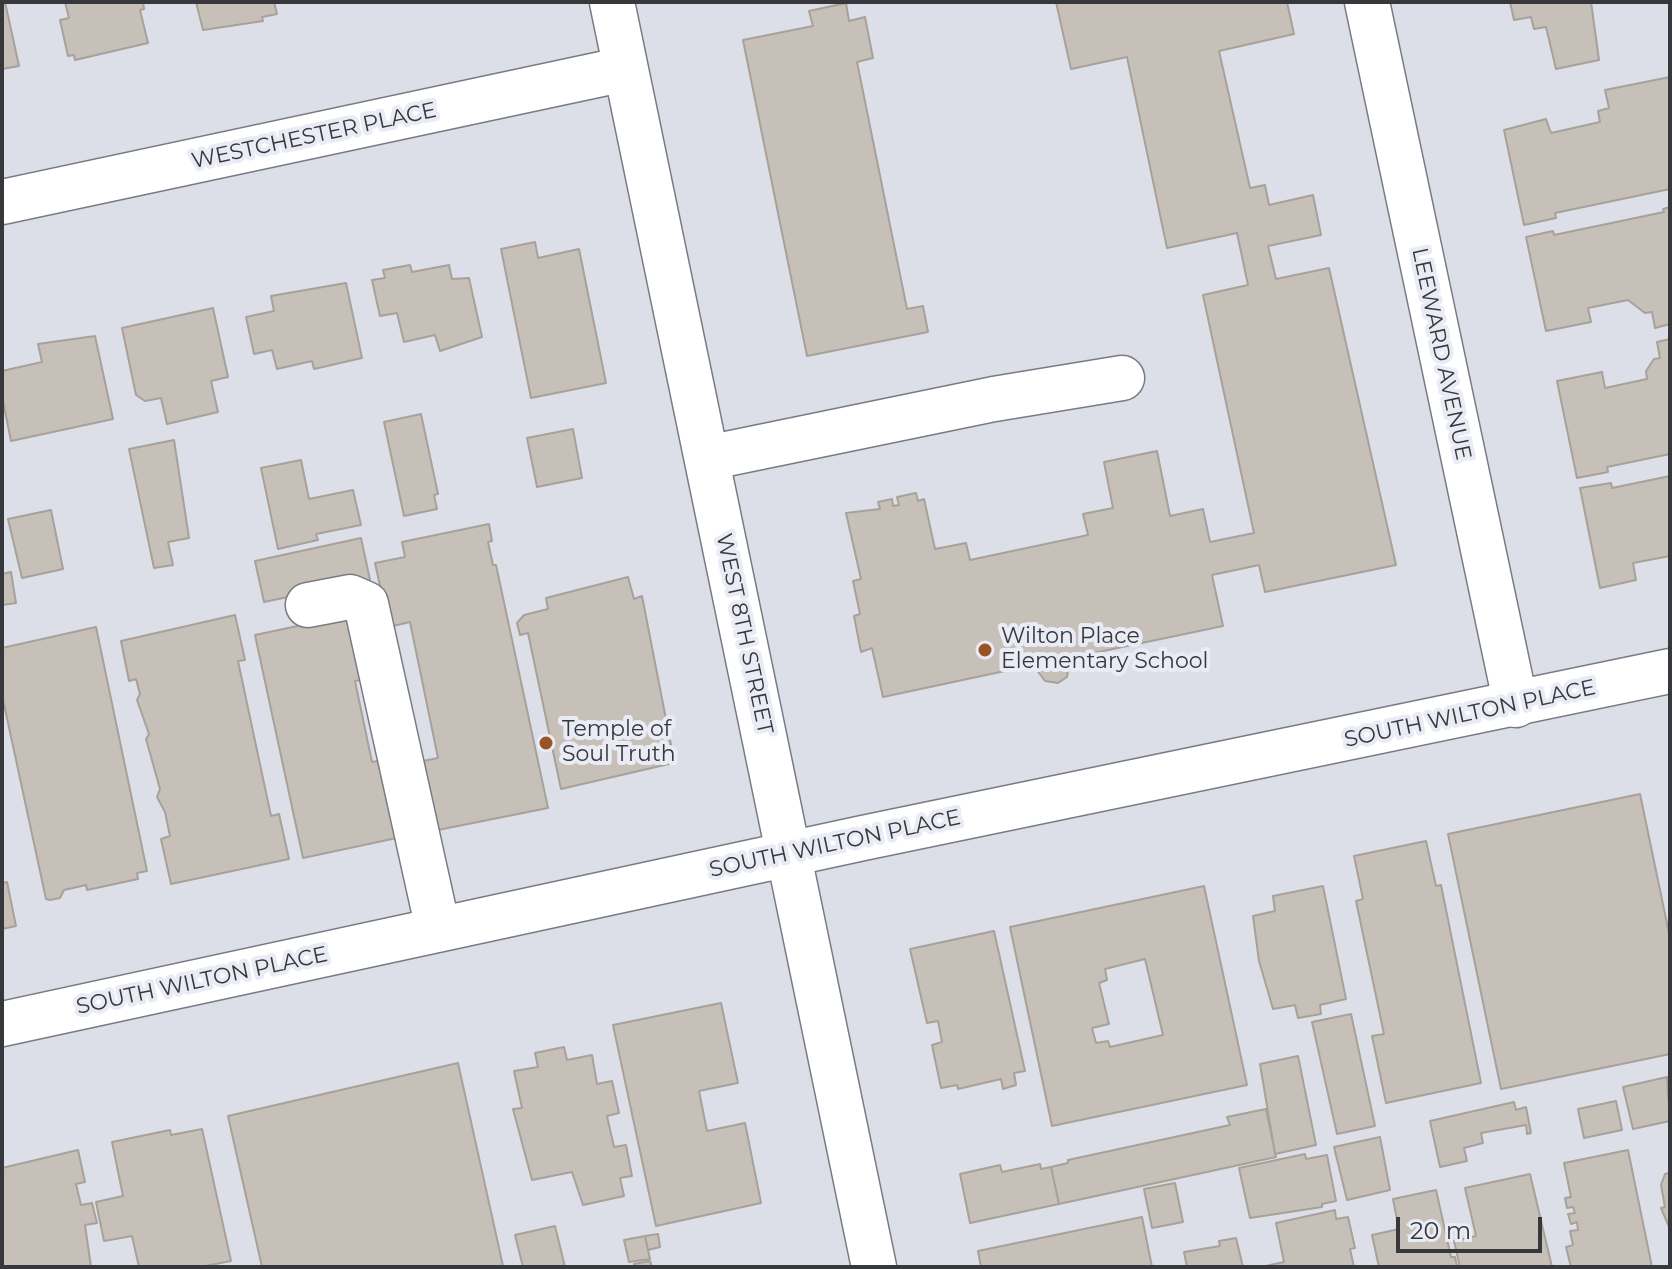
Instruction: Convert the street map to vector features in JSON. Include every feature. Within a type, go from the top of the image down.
[{"type":"main road","name":"WEST 8TH STREET","points":[[612,2],[874,1267]]},
{"type":"main road","name":"LEEWARD AVENUE","points":[[1367,2],[1516,705]]},
{"type":"main road","name":"WESTCHESTER PLACE","points":[[2,202],[625,69]]},
{"type":"main road","points":[[707,458],[994,399],[1122,378]]},
{"type":"main road","points":[[308,605],[350,597],[366,604],[438,929]]},
{"type":"main road","name":"SOUTH WILTON PLACE","points":[[2,1024],[790,853],[1670,671]]},
{"type":"building","points":[[2,2],[5,2],[19,66],[2,69]]},
{"type":"building","points":[[65,2],[143,2],[144,9],[140,10],[148,43],[75,60],[74,55],[68,56],[60,20],[69,18]]},
{"type":"building","points":[[196,2],[274,2],[277,14],[262,17],[263,21],[203,30]]},
{"type":"building","points":[[1056,2],[1287,2],[1294,34],[1219,51],[1250,188],[1265,185],[1269,205],[1313,195],[1321,235],[1268,246],[1276,279],[1329,268],[1396,565],[1265,592],[1259,565],[1212,575],[1223,626],[1070,658],[1067,677],[1058,683],[1045,681],[1033,665],[883,697],[872,648],[861,652],[854,616],[860,614],[853,581],[861,579],[846,513],[880,509],[878,502],[892,499],[893,506],[899,505],[897,497],[916,493],[918,501],[924,499],[935,549],[966,543],[970,560],[1088,535],[1083,514],[1113,508],[1104,462],[1157,451],[1170,516],[1203,509],[1210,542],[1254,533],[1203,295],[1248,285],[1237,233],[1167,248],[1127,57],[1071,69]]},
{"type":"building","points":[[1510,2],[1591,2],[1599,60],[1556,69],[1546,27],[1534,29],[1531,17],[1514,20]]},
{"type":"building","points":[[846,3],[849,21],[865,17],[873,58],[857,62],[907,309],[923,306],[928,332],[807,356],[743,40],[813,26],[809,11]]},
{"type":"building","points":[[1670,77],[1670,189],[1555,213],[1556,218],[1524,225],[1504,130],[1546,119],[1551,133],[1600,122],[1598,111],[1609,108],[1605,90]]},
{"type":"building","points":[[1670,207],[1670,324],[1655,328],[1652,312],[1645,313],[1628,300],[1588,308],[1591,322],[1546,331],[1526,237],[1553,231],[1554,235],[1664,212],[1663,209]]},
{"type":"building","points":[[535,242],[538,258],[579,249],[606,383],[531,398],[501,249]]},
{"type":"building","points":[[410,265],[412,272],[449,265],[452,279],[469,278],[482,337],[440,351],[435,335],[404,342],[397,313],[380,316],[372,280],[385,278],[383,270]]},
{"type":"building","points":[[346,283],[362,358],[314,369],[312,361],[277,369],[272,350],[254,354],[246,317],[274,311],[271,296]]},
{"type":"building","points":[[213,308],[228,377],[211,381],[218,412],[167,424],[161,398],[145,401],[136,395],[122,328]]},
{"type":"building","points":[[95,336],[113,419],[11,441],[2,396],[2,371],[42,362],[38,344]]},
{"type":"building","points":[[1670,339],[1670,454],[1607,467],[1608,472],[1577,478],[1557,381],[1602,372],[1605,388],[1647,379],[1646,371],[1654,359],[1660,358],[1657,342]]},
{"type":"building","points":[[421,414],[438,494],[434,495],[437,509],[404,516],[384,422]]},
{"type":"building","points":[[573,429],[582,478],[537,487],[527,438]]},
{"type":"building","points":[[174,440],[189,538],[168,542],[173,565],[154,568],[129,449]]},
{"type":"building","points":[[301,460],[309,499],[353,490],[361,525],[316,534],[318,540],[278,549],[261,468]]},
{"type":"building","points":[[1670,476],[1670,556],[1633,563],[1636,580],[1600,588],[1580,488],[1611,483],[1612,488]]},
{"type":"building","points":[[51,510],[63,569],[22,578],[8,519]]},
{"type":"building","points":[[489,524],[492,541],[488,542],[493,565],[496,565],[548,808],[438,830],[423,761],[438,758],[410,622],[389,627],[375,563],[405,557],[402,542]]},
{"type":"building","points":[[361,538],[370,580],[264,602],[255,561]]},
{"type":"building","points":[[11,572],[16,603],[2,605],[2,574]]},
{"type":"building","points":[[628,577],[634,599],[642,596],[672,750],[669,764],[561,789],[528,633],[520,635],[517,623],[524,615],[548,609],[546,598]]},
{"type":"building","points":[[359,613],[373,678],[355,681],[372,762],[383,760],[406,836],[303,858],[255,635]]},
{"type":"building","points":[[235,615],[245,660],[238,661],[271,816],[279,814],[289,859],[171,884],[161,839],[170,836],[165,812],[157,797],[160,789],[146,739],[149,734],[137,700],[140,694],[136,679],[129,681],[121,641]]},
{"type":"building","points":[[96,627],[147,871],[137,873],[138,879],[87,890],[86,885],[64,890],[60,898],[50,900],[46,899],[2,695],[2,648]]},
{"type":"building","points":[[1640,794],[1670,938],[1670,1054],[1501,1089],[1448,834]]},
{"type":"building","points":[[1426,841],[1436,886],[1441,885],[1481,1083],[1386,1103],[1372,1036],[1384,1034],[1356,901],[1363,899],[1354,856]]},
{"type":"building","points":[[7,882],[16,926],[2,929],[2,883]]},
{"type":"building","points":[[1204,886],[1247,1085],[1052,1126],[1010,927]],"holes":[[[1145,959],[1163,1035],[1110,1047],[1108,1041],[1096,1043],[1092,1028],[1109,1024],[1099,983],[1107,980],[1105,969]]]},
{"type":"building","points":[[1323,886],[1346,999],[1320,1005],[1321,1014],[1298,1018],[1295,1005],[1273,1009],[1259,961],[1253,916],[1275,911],[1273,896]]},
{"type":"building","points":[[994,931],[1025,1071],[1014,1073],[1016,1085],[1003,1089],[1001,1079],[958,1089],[957,1085],[941,1088],[932,1045],[942,1042],[938,1021],[927,1023],[910,949]]},
{"type":"building","points":[[721,1003],[738,1083],[699,1091],[707,1131],[745,1123],[761,1203],[656,1226],[613,1025]]},
{"type":"building","points":[[1351,1014],[1375,1126],[1337,1134],[1312,1022]]},
{"type":"building","points":[[564,1047],[567,1060],[592,1055],[597,1084],[612,1081],[619,1113],[607,1116],[614,1147],[626,1145],[632,1176],[620,1178],[624,1196],[583,1205],[572,1172],[532,1180],[513,1109],[522,1108],[514,1071],[538,1067],[535,1053]]},
{"type":"building","points":[[1298,1056],[1316,1145],[1275,1154],[1260,1064]]},
{"type":"building","points":[[458,1063],[503,1266],[262,1267],[228,1116]]},
{"type":"building","points":[[1667,1077],[1670,1121],[1633,1129],[1623,1087]]},
{"type":"building","points":[[1616,1101],[1622,1130],[1584,1138],[1578,1109]]},
{"type":"building","points":[[1514,1102],[1516,1110],[1526,1107],[1531,1133],[1527,1134],[1526,1125],[1481,1133],[1483,1143],[1464,1148],[1467,1161],[1440,1167],[1430,1121]]},
{"type":"building","points":[[1266,1109],[1276,1157],[1059,1204],[1051,1167],[1068,1163],[1068,1160],[1230,1125],[1227,1117]]},
{"type":"building","points":[[202,1129],[231,1261],[200,1267],[139,1267],[132,1236],[104,1241],[96,1202],[123,1196],[112,1142],[170,1130],[171,1135]]},
{"type":"building","points":[[1380,1137],[1390,1190],[1347,1200],[1334,1147]]},
{"type":"building","points":[[78,1150],[85,1182],[76,1184],[81,1205],[92,1203],[97,1223],[85,1225],[91,1267],[2,1267],[2,1168]]},
{"type":"building","points":[[1628,1150],[1652,1267],[1571,1267],[1566,1247],[1573,1245],[1570,1231],[1578,1230],[1577,1222],[1571,1224],[1568,1214],[1575,1213],[1573,1207],[1567,1208],[1565,1198],[1571,1197],[1564,1163]]},
{"type":"building","points":[[1305,1154],[1306,1159],[1327,1155],[1336,1201],[1322,1204],[1322,1207],[1250,1218],[1239,1168]]},
{"type":"building","points":[[1040,1164],[1041,1169],[1051,1167],[1059,1204],[970,1223],[960,1174],[1000,1165],[1002,1172]]},
{"type":"building","points":[[1670,1173],[1670,1229],[1661,1208],[1665,1207],[1661,1185],[1665,1174]]},
{"type":"building","points":[[1530,1174],[1552,1267],[1460,1267],[1454,1241],[1476,1236],[1465,1188]]},
{"type":"building","points":[[1175,1183],[1183,1222],[1152,1228],[1144,1189]]},
{"type":"building","points":[[1436,1190],[1451,1257],[1455,1257],[1457,1266],[1379,1267],[1372,1235],[1399,1229],[1393,1199]]},
{"type":"building","points":[[1335,1210],[1336,1219],[1348,1217],[1355,1248],[1350,1249],[1354,1267],[1261,1267],[1284,1262],[1276,1223]]},
{"type":"building","points":[[1142,1217],[1152,1267],[981,1267],[978,1251]]},
{"type":"building","points":[[555,1226],[565,1267],[523,1267],[515,1235]]},
{"type":"building","points":[[658,1234],[660,1247],[648,1250],[645,1236]]},
{"type":"building","points":[[645,1236],[650,1259],[629,1262],[624,1240]]},
{"type":"building","points":[[1236,1238],[1243,1267],[1187,1267],[1184,1252],[1220,1246],[1219,1241]]},
{"type":"building","points":[[650,1261],[652,1267],[634,1267],[634,1264]]},
{"type":"place","name":"Wilton Place Elementary School","points":[[985,650]]},
{"type":"place","name":"Temple of Soul Truth","points":[[546,743]]}]
